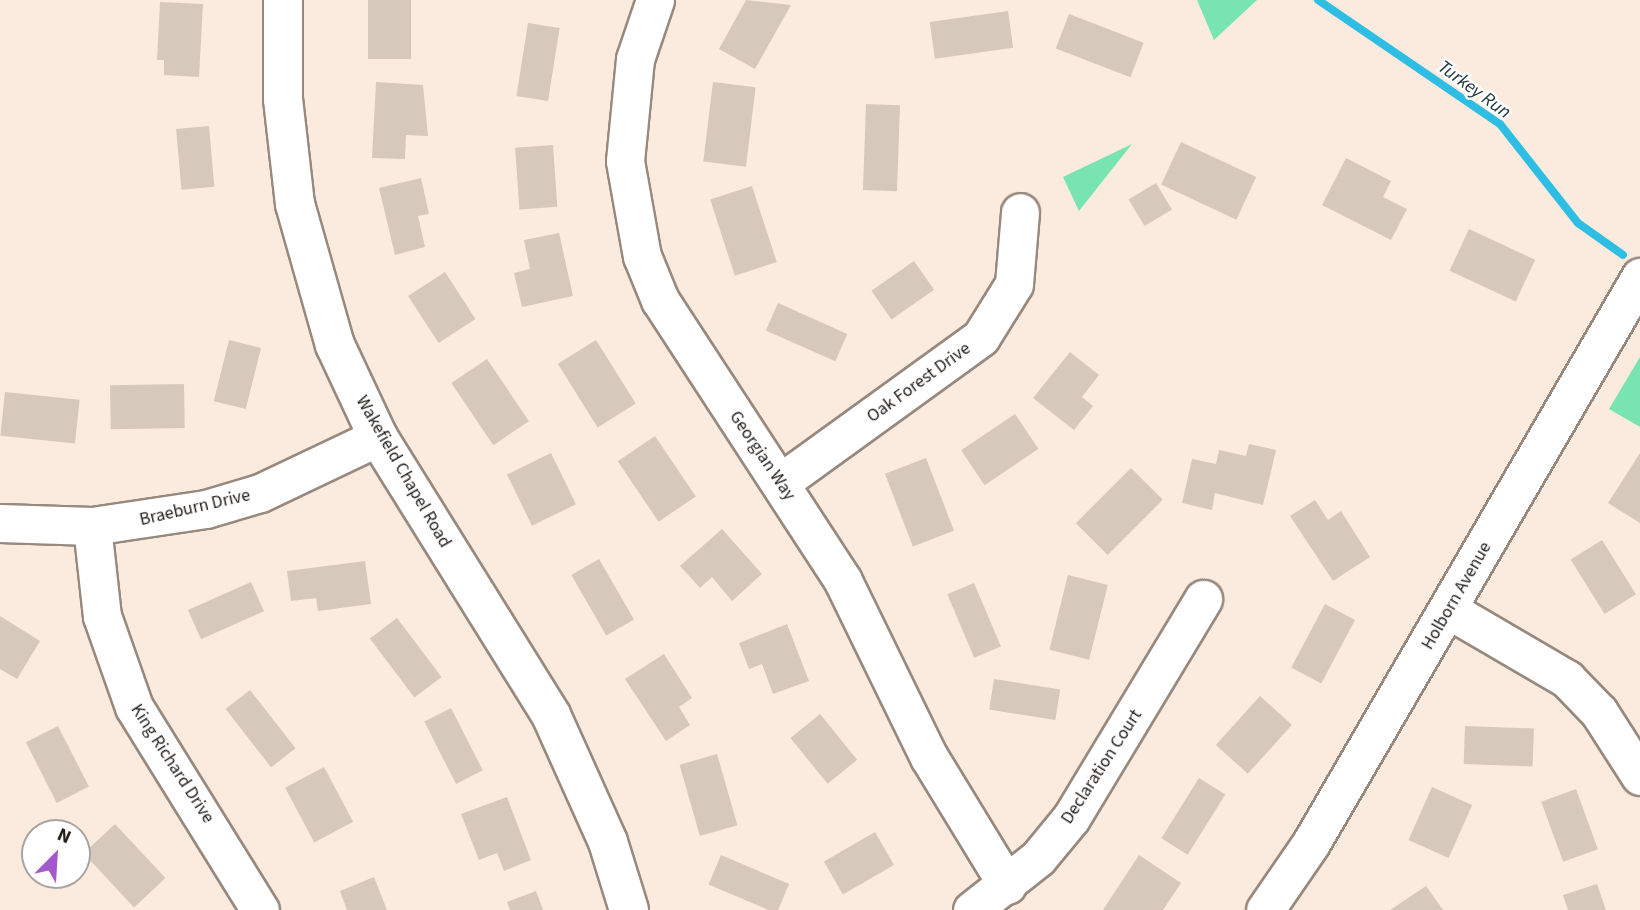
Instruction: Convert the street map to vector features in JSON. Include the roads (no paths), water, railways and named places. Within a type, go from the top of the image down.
[{"type":"main road","name":"Wakefield Chapel Road","points":[[283,0],[283,99],[295,204],[335,345],[378,437],[551,715],[608,842],[629,910]]},
{"type":"street","name":"Georgian Way","points":[[655,0],[635,59],[627,115],[628,185],[642,256],[677,332],[780,482],[843,581],[929,757],[1007,885]]},
{"type":"street","name":"Oak Forest Drive","points":[[780,482],[981,337],[1014,284],[1020,212]]},
{"type":"street","name":"Holborn Avenue","points":[[1265,910],[1449,610],[1640,277]]},
{"type":"street","name":"Braeburn Drive","points":[[0,523],[92,526],[150,521],[249,496],[378,437]]},
{"type":"street","name":"King Richard Drive","points":[[92,526],[102,616],[134,707],[260,910]]},
{"type":"street","name":"Declaration Court","points":[[972,910],[1007,885],[1071,818],[1203,599]]},
{"type":"street","points":[[1449,610],[1567,679],[1599,712],[1640,776]]},
{"type":"waterway","name":"Turkey Run","points":[[1318,0],[1500,124],[1578,223],[1623,255]]}]
